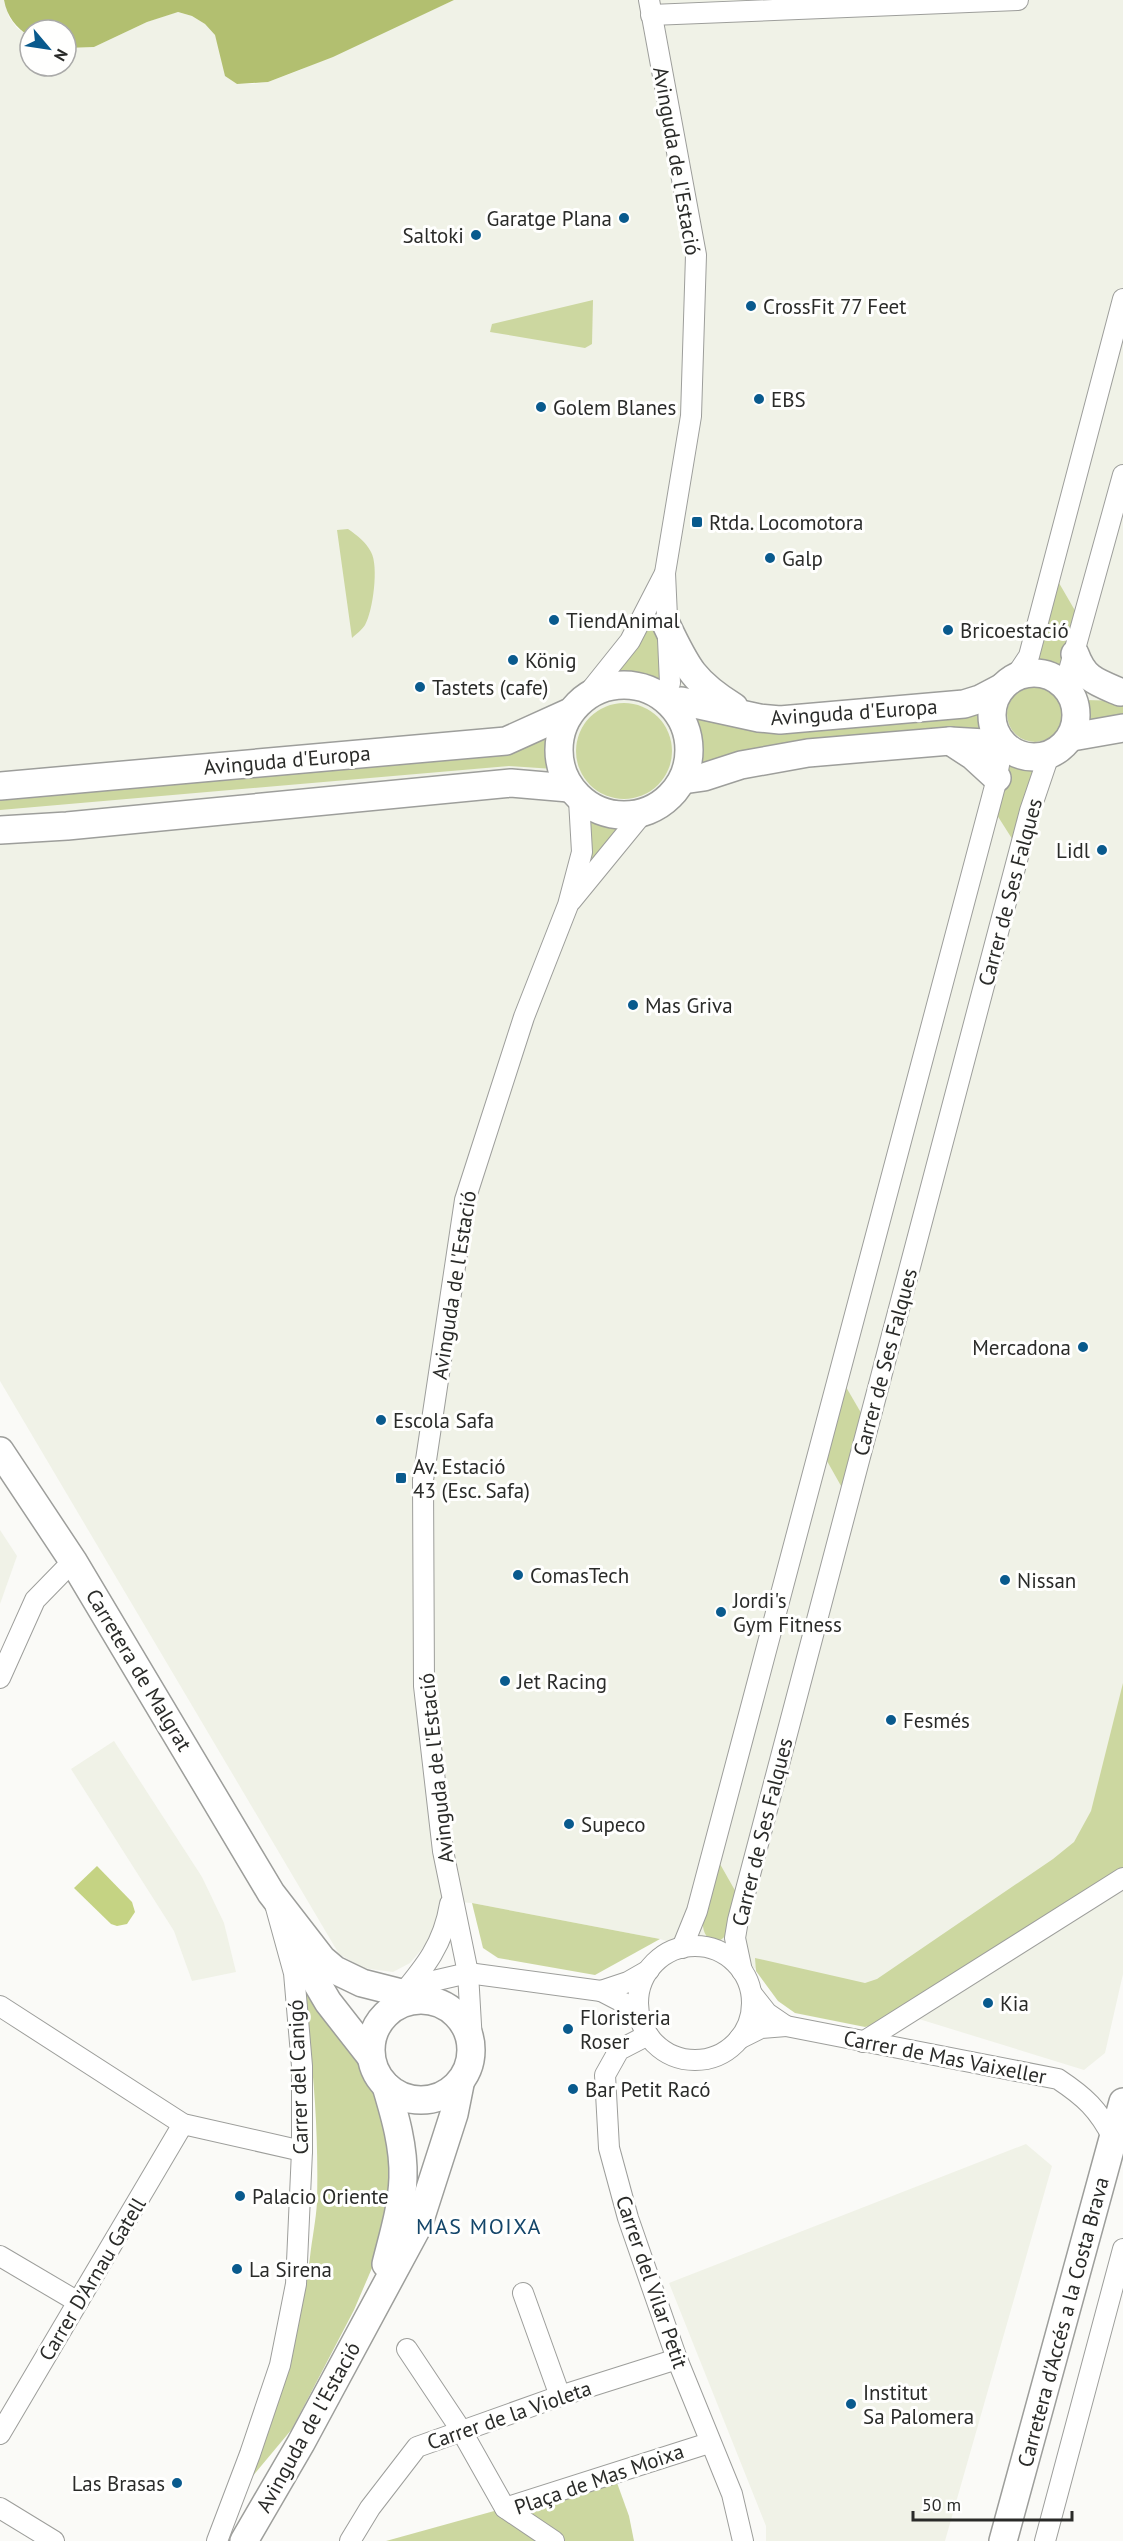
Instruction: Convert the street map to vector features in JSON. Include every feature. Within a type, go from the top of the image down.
[{"type":"street","points":[[650,8],[1018,0]]},
{"type":"street","name":"Avinguda de l'Estació","points":[[650,8],[696,255],[691,416],[665,573],[670,683],[667,700]]},
{"type":"street","points":[[1123,299],[1029,656],[993,705],[992,724],[1001,742],[1016,754],[1033,758],[1049,755],[1072,737],[1123,728]]},
{"type":"street","points":[[1067,688],[1123,475]]},
{"type":"street","name":"Avinguda de l'Estació","points":[[577,705],[630,641],[665,573]]},
{"type":"street","points":[[667,626],[693,676],[714,695],[748,716]]},
{"type":"street","points":[[1075,654],[1080,667],[1087,676],[1122,692]]},
{"type":"street","points":[[1008,682],[1032,672],[1050,675],[1067,688],[1076,710],[1076,724],[1072,737]]},
{"type":"street","name":"Avinguda d'Europa","points":[[667,700],[748,716],[804,720],[964,704],[980,699],[1008,682]]},
{"type":"street","points":[[611,685],[639,685],[667,700],[686,726],[690,753],[683,780],[666,801],[643,813],[621,816],[599,812],[574,794],[562,767],[563,733],[577,705],[611,685]]},
{"type":"street","points":[[1067,688],[1122,692]]},
{"type":"street","name":"Avinguda d'Europa","points":[[0,786],[506,741],[577,705]]},
{"type":"street","points":[[950,741],[973,756],[997,778]]},
{"type":"street","name":"Avinguda d'Europa","points":[[683,780],[704,777],[741,765],[808,753],[950,741],[1001,742]]},
{"type":"street","name":"Carrer de Ses Falques","points":[[742,1971],[730,1958],[716,1950],[699,1946],[682,1948],[697,1911],[997,778],[1001,742]]},
{"type":"street","name":"Carrer de Ses Falques","points":[[752,1994],[742,1971],[735,1938],[738,1920],[1030,811],[1049,755]]},
{"type":"street","name":"Avinguda d'Europa","points":[[0,830],[67,826],[511,783],[574,794]]},
{"type":"street","name":"Avinguda de l'Estació","points":[[472,2042],[468,1973],[443,1851],[424,1686],[423,1480],[465,1200],[524,1017],[568,905],[582,852],[574,794]]},
{"type":"street","name":"Avinguda de l'Estació","points":[[568,905],[643,813]]},
{"type":"street","name":"Carretera de Malgrat","points":[[0,1451],[73,1561],[271,1893],[297,1950],[328,2002],[371,2056]]},
{"type":"street","points":[[0,1678],[35,1600],[73,1561]]},
{"type":"street","points":[[863,2042],[1123,1878]]},
{"type":"street","name":"Carretera de Malgrat","points":[[271,1893],[322,1959],[335,1970],[362,1983],[393,2004],[434,2001],[447,2006],[459,2016],[472,2042]]},
{"type":"street","name":"Carrer del Canigó","points":[[218,2541],[280,2365],[296,2284],[302,2151],[302,2066],[294,1973],[271,1893]]},
{"type":"street","name":"Avinguda de l'Estació","points":[[393,2004],[436,1951],[444,1933],[452,1896]]},
{"type":"street","points":[[601,1991],[628,1982],[649,1970],[659,1959],[682,1948]]},
{"type":"street","points":[[644,2026],[638,1998],[649,1970]]},
{"type":"street","points":[[472,2042],[472,2057],[460,2084],[447,2094],[431,2100],[415,2101],[399,2096],[386,2086],[376,2073],[371,2056],[374,2034],[393,2004],[429,1982],[468,1973],[601,1991],[626,2004],[661,2049],[678,2058],[698,2060],[717,2056],[739,2039],[750,2019],[752,1994]]},
{"type":"street","points":[[469,1996],[505,1978]]},
{"type":"street","name":"Carrer de Mas Vaixeller","points":[[752,1994],[767,2013],[786,2026]]},
{"type":"street","points":[[0,2006],[183,2124],[302,2151]]},
{"type":"street","name":"Carrer del Vilar Petit","points":[[644,2026],[620,2050],[605,2075],[609,2148],[628,2218],[676,2359],[732,2494],[743,2541]]},
{"type":"street","name":"Carrer de Mas Vaixeller","points":[[739,2039],[761,2028],[786,2026],[1058,2079],[1086,2098],[1102,2116],[1115,2142]]},
{"type":"street","name":"Avinguda de l'Estació","points":[[244,2541],[372,2313],[418,2226],[454,2114],[460,2084]]},
{"type":"street","name":"Avinguda de l'Estació","points":[[372,2313],[394,2232],[403,2177],[395,2118],[386,2086]]},
{"type":"street","name":"Carretera d'Accés a la Costa Brava","points":[[1003,2541],[1115,2142],[1123,2102]]},
{"type":"street","name":"Carrer D'Arnau Gatell","points":[[0,2434],[183,2124]]},
{"type":"street","points":[[1045,2541],[1123,2249]]},
{"type":"street","points":[[0,2256],[78,2302]]},
{"type":"street","points":[[523,2293],[560,2396]]},
{"type":"street","points":[[407,2349],[461,2430],[505,2508]]},
{"type":"street","name":"Carrer de la Violeta","points":[[350,2541],[370,2508],[417,2447],[560,2396],[676,2359]]},
{"type":"street","name":"Plaça de Mas Moixa","points":[[505,2508],[709,2442]]},
{"type":"street","points":[[0,2508],[54,2541]]},
{"type":"street","name":"Plaça de Mas Moixa","points":[[505,2508],[554,2541]]},
{"type":"shaded area","points":[[0,0],[4,0],[9,17],[18,29],[18,78],[78,78],[78,48],[94,47],[147,22],[177,12],[192,16],[205,24],[215,35],[219,49],[237,84],[252,84],[268,82],[300,70],[454,0],[1123,0],[1123,1974],[1105,2053],[1084,2070],[660,1939],[472,1903],[443,1901],[441,1927],[410,1963],[393,1972],[363,1968],[339,1954],[0,1381]]},
{"type":"shaded area","points":[[4,0],[454,0],[333,57],[268,82],[237,84],[225,76],[215,35],[205,24],[192,16],[178,12],[147,22],[94,47],[78,48],[78,18],[18,18],[18,27],[7,12]]},
{"type":"shaded area","points":[[593,300],[592,344],[585,348],[490,332],[492,324]]},
{"type":"shaded area","points":[[348,529],[369,548],[375,567],[374,588],[368,618],[364,627],[352,638],[337,530]]},
{"type":"shaded area","points":[[1059,583],[1077,614],[1060,675],[1049,671],[1033,671]]},
{"type":"shaded area","points":[[654,615],[659,618],[658,642],[664,683],[659,687],[641,681],[619,680],[616,672]]},
{"type":"shaded area","points":[[1035,686],[1046,688],[1055,694],[1061,703],[1063,714],[1061,725],[1055,734],[1046,740],[1035,742],[1024,740],[1015,734],[1009,725],[1007,714],[1009,703],[1015,694],[1024,688]]},
{"type":"shaded area","points":[[1085,700],[1123,701],[1123,716],[1086,722]]},
{"type":"shaded area","points":[[624,703],[642,707],[658,717],[668,733],[672,751],[668,769],[658,785],[642,795],[624,799],[606,795],[590,785],[580,769],[576,751],[580,733],[590,717],[606,707]]},
{"type":"shaded area","points":[[988,703],[987,732],[972,728],[948,727],[791,742],[755,748],[704,766],[694,759],[695,738],[684,714]]},
{"type":"shaded area","points":[[555,733],[554,769],[509,766],[0,810],[0,795]]},
{"type":"shaded area","points":[[1008,761],[1022,768],[1039,770],[1016,845],[997,815]]},
{"type":"shaded area","points":[[593,820],[624,826],[595,862],[591,858],[589,825]]},
{"type":"shaded area","points":[[846,1387],[864,1418],[845,1493],[827,1461]]},
{"type":"shaded area","points":[[0,1530],[17,1556],[0,1604]]},
{"type":"shaded area","points":[[1123,1683],[1123,1869],[892,2019],[865,2027],[795,2013],[778,2001],[756,1971],[755,1958],[865,1983],[877,1979],[1053,1859],[1074,1842],[1091,1811]]},
{"type":"shaded area","points":[[114,1741],[202,1877],[224,1923],[236,1972],[192,1981],[174,1931],[71,1769]]},
{"type":"shaded area","points":[[720,1864],[737,1894],[729,1929],[723,1938],[715,1941],[705,1934],[703,1923]]},
{"type":"shaded area","points":[[97,1866],[132,1902],[135,1912],[127,1924],[117,1926],[111,1924],[74,1888]]},
{"type":"shaded area","points":[[472,1903],[660,1939],[595,1975],[498,1958],[483,1948]]},
{"type":"shaded area","points":[[300,1970],[360,2054],[363,2076],[380,2099],[394,2172],[384,2240],[354,2310],[292,2429],[252,2477],[272,2422],[294,2342],[306,2286],[316,2209],[317,2143],[314,2086]]},
{"type":"shaded area","name":"Institut Sa Palomera","points":[[1026,2144],[1052,2166],[945,2541],[766,2541],[766,2526],[669,2283]]},
{"type":"shaded area","points":[[616,2480],[629,2516],[634,2541],[386,2541],[505,2508]]},
{"type":"place","name":"Garatge Plana","points":[[624,218]]},
{"type":"place","name":"Saltoki","points":[[476,235]]},
{"type":"place","name":"CrossFit 77 Feet","points":[[751,306]]},
{"type":"place","name":"EBS","points":[[759,399]]},
{"type":"place","name":"Golem Blanes","points":[[541,407]]},
{"type":"place","name":"Rtda. Locomotora","points":[[697,522]]},
{"type":"place","name":"Galp","points":[[770,558]]},
{"type":"place","name":"TiendAnimal","points":[[554,620]]},
{"type":"place","name":"Bricoestació","points":[[948,630]]},
{"type":"place","name":"König","points":[[513,660]]},
{"type":"place","name":"Tastets (cafe)","points":[[420,687]]},
{"type":"place","name":"Lidl","points":[[1102,850]]},
{"type":"place","name":"Mas Griva","points":[[633,1005]]},
{"type":"place","name":"Mercadona","points":[[1083,1347]]},
{"type":"place","name":"Escola Safa","points":[[381,1420]]},
{"type":"place","name":"Av. Estació 43 (Esc. Safa)","points":[[401,1478]]},
{"type":"place","name":"ComasTech","points":[[518,1575]]},
{"type":"place","name":"Nissan","points":[[1005,1580]]},
{"type":"place","name":"Jordi's Gym Fitness","points":[[721,1612]]},
{"type":"place","name":"Jet Racing","points":[[505,1681]]},
{"type":"place","name":"Fesmés","points":[[891,1720]]},
{"type":"place","name":"Supeco","points":[[569,1824]]},
{"type":"place","name":"Kia","points":[[988,2003]]},
{"type":"place","name":"Floristeria Roser","points":[[568,2029]]},
{"type":"place","name":"Bar Petit Racó","points":[[573,2089]]},
{"type":"place","name":"Palacio Oriente","points":[[240,2196]]},
{"type":"place","name":"La Sirena","points":[[237,2269]]},
{"type":"place","name":"Institut Sa Palomera","points":[[851,2404]]},
{"type":"place","name":"Las Brasas","points":[[177,2483]]},
{"type":"district","name":"MAS MOIXA","points":[[479,2226]]}]
